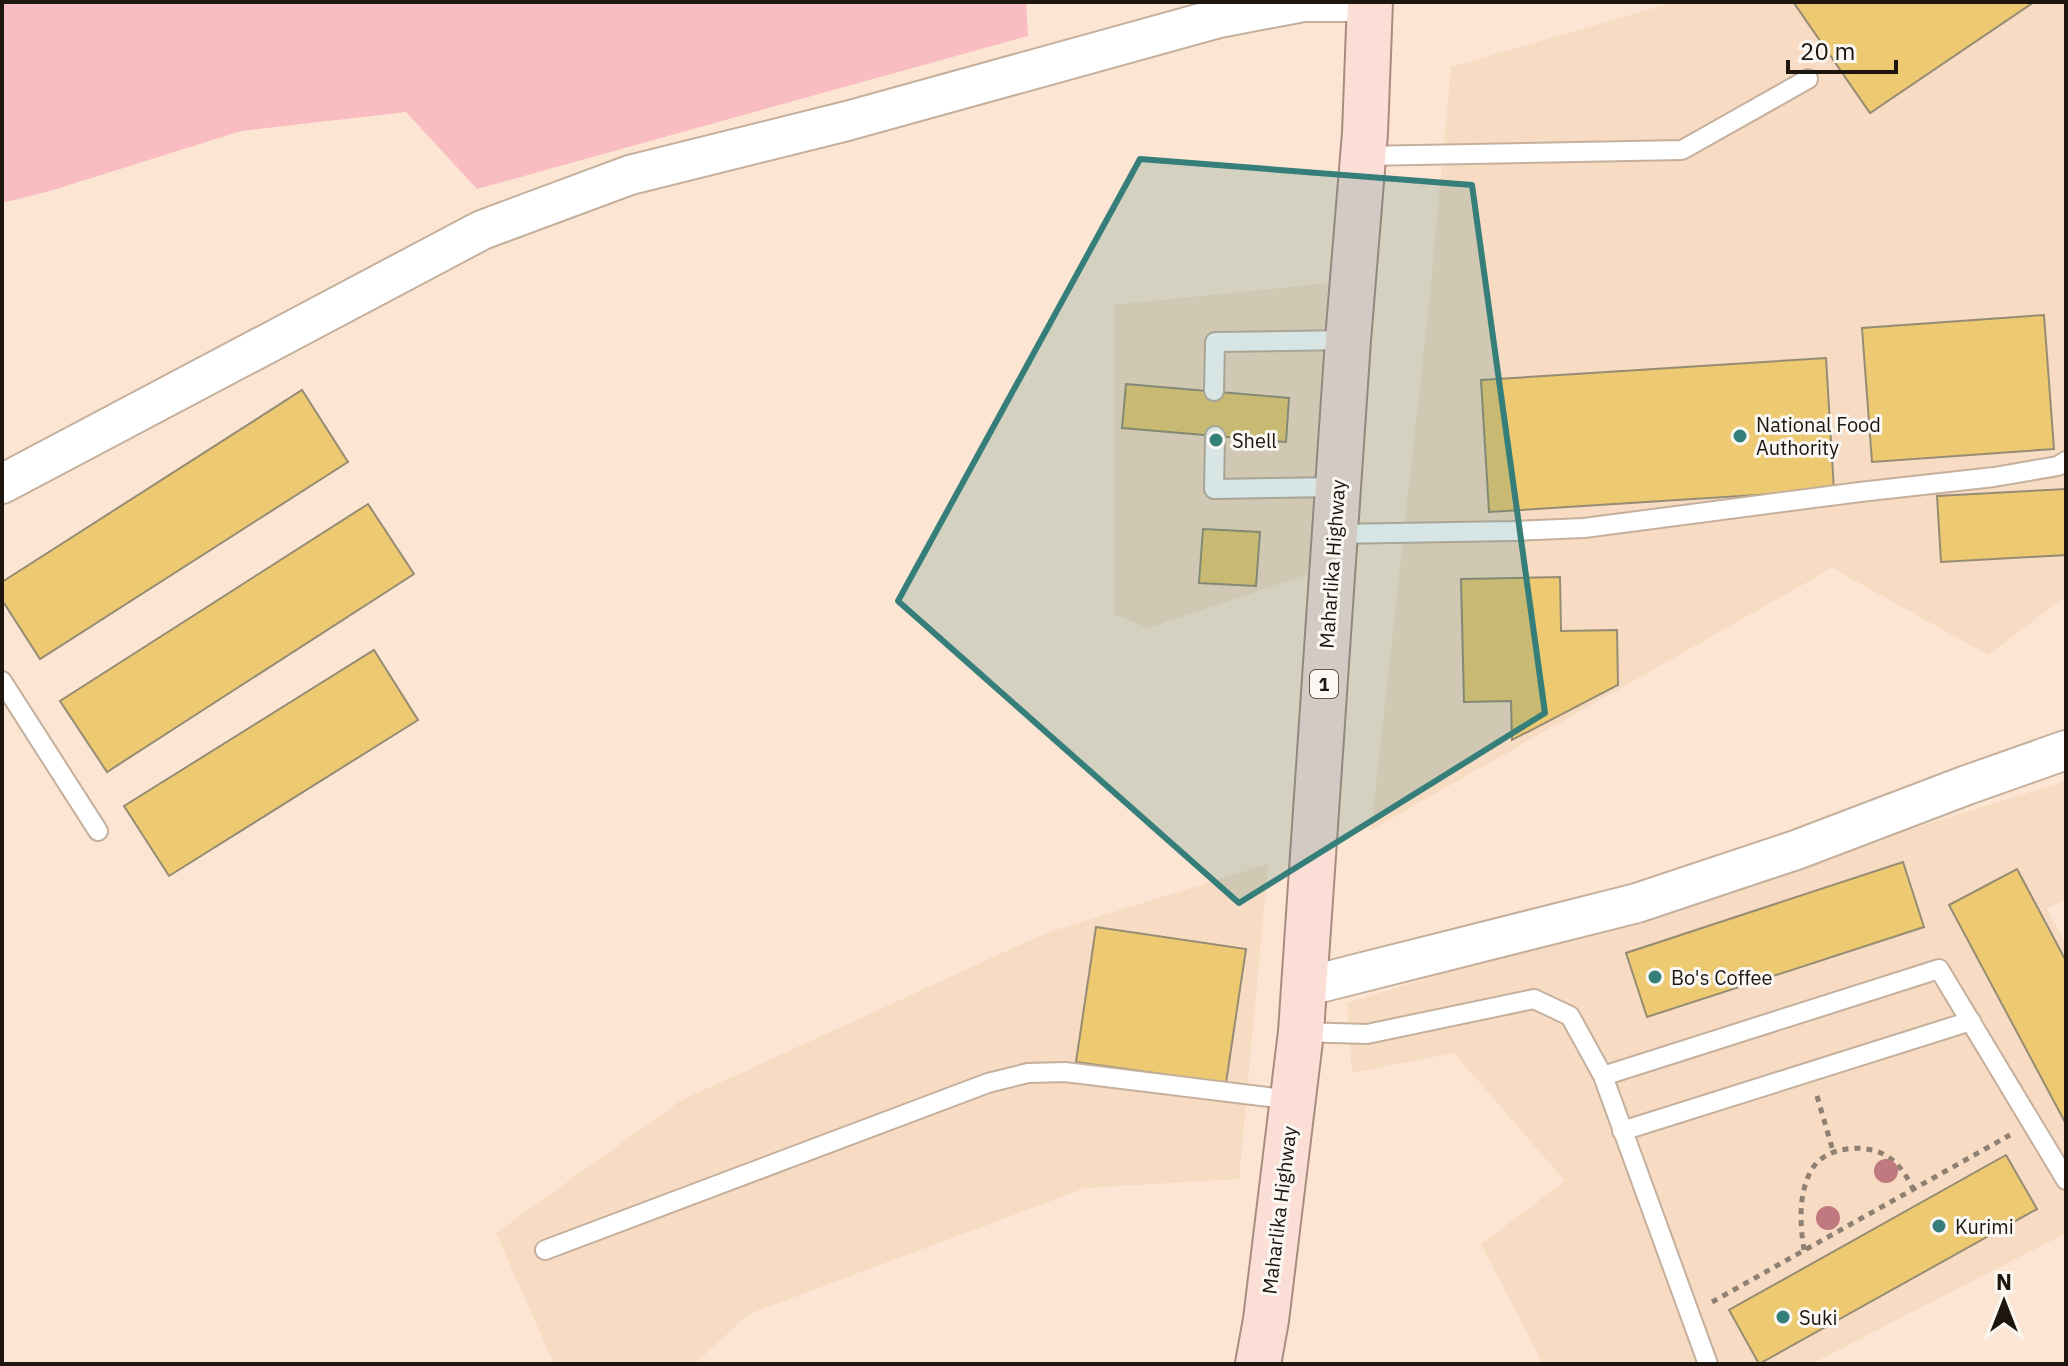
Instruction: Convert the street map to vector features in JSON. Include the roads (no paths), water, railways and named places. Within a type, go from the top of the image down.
[{"type":"main road","name":"Maharlika Highway","points":[[1258,1364],[1301,1032],[1334,534],[1365,133],[1370,2]]},
{"type":"street","points":[[2,484],[482,230],[630,175],[847,121],[1219,18],[1303,2],[1370,2]]},
{"type":"street","points":[[1304,987],[1637,903],[1796,850],[2066,750]]},
{"type":"lane","points":[[1362,156],[1682,150],[1808,79]]},
{"type":"lane","points":[[1214,391],[1215,342],[1348,340]]},
{"type":"lane","points":[[1215,436],[1214,489],[1338,487]]},
{"type":"lane","points":[[1334,534],[1584,528],[1994,477],[2058,466],[2066,461]]},
{"type":"lane","points":[[2,681],[98,831]]},
{"type":"lane","points":[[1603,1076],[1939,969],[2066,1180]]},
{"type":"lane","points":[[1301,1032],[1367,1034],[1534,999],[1570,1016],[1603,1076],[1708,1364]]},
{"type":"lane","points":[[1622,1131],[1971,1021]]},
{"type":"lane","points":[[545,1250],[988,1083],[1028,1073],[1065,1072],[1292,1100]]},
{"type":"place","name":"National Food Authority","points":[[1740,436]]},
{"type":"place","name":"Shell","points":[[1216,440]]},
{"type":"place","name":"Bo's Coffee","points":[[1655,977]]},
{"type":"place","name":"Kurimi","points":[[1939,1226]]},
{"type":"place","name":"Suki","points":[[1783,1317]]}]
